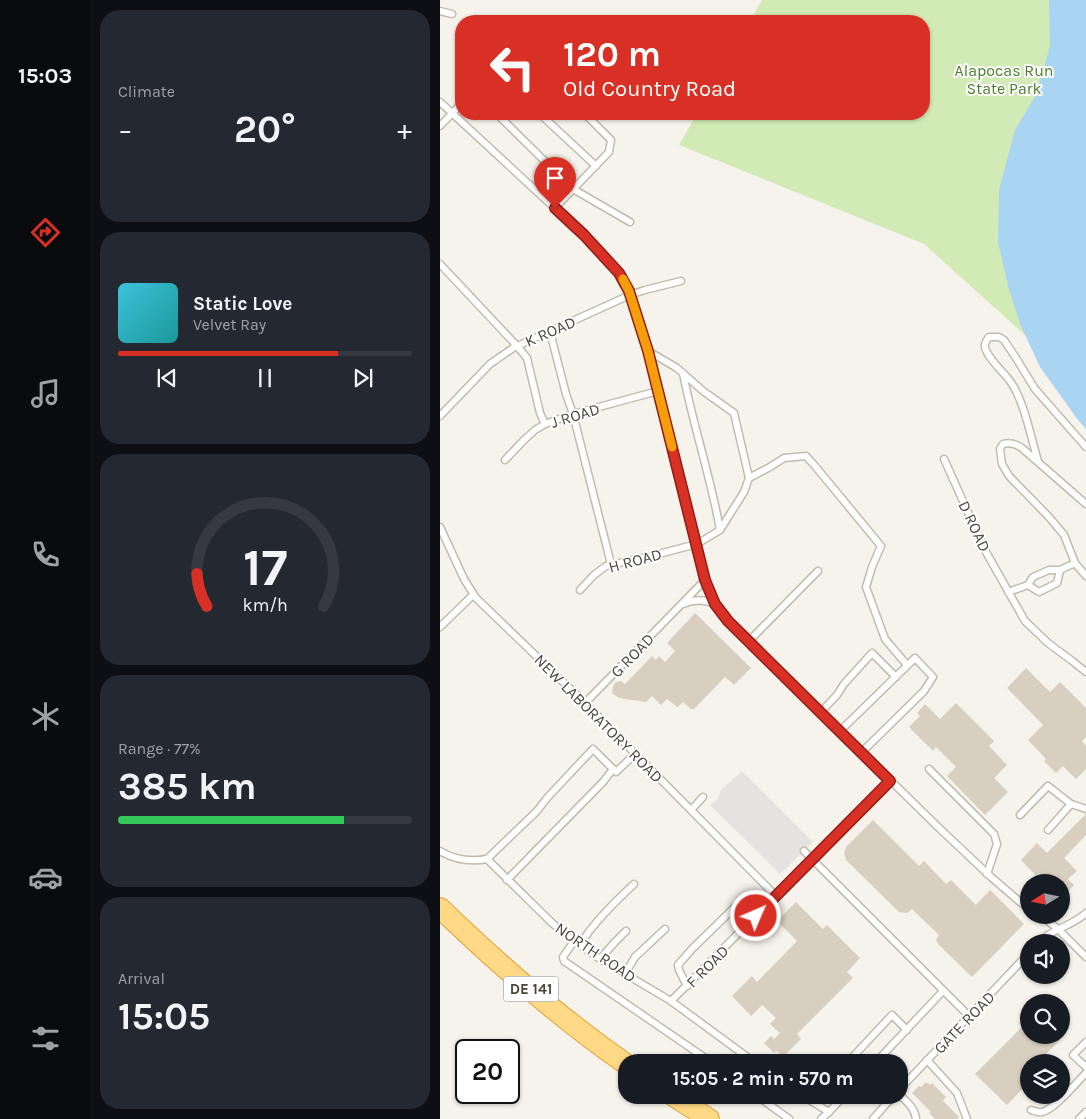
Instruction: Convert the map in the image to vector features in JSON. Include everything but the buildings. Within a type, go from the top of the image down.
[{"type":"highway","name":"DE 141","points":[[440,908],[477,943],[548,1004],[618,1058]]},
{"type":"highway","points":[[686,1104],[709,1119]]},
{"type":"lane","points":[[440,11],[452,14]]},
{"type":"lane","points":[[440,102],[455,117]]},
{"type":"lane","points":[[440,126],[455,111]]},
{"type":"lane","points":[[459,120],[584,235],[619,273],[629,291],[648,351],[705,580],[715,604],[723,616],[890,781],[987,874],[1020,902]]},
{"type":"lane","points":[[503,120],[573,189],[630,222]]},
{"type":"lane","points":[[546,120],[596,166]]},
{"type":"lane","points":[[555,208],[609,152],[611,140],[591,120]]},
{"type":"lane","points":[[440,264],[527,358],[540,413],[545,424]]},
{"type":"lane","name":"K ROAD","points":[[440,416],[490,364],[517,346],[630,295],[681,281]]},
{"type":"lane","points":[[550,332],[611,564]]},
{"type":"lane","points":[[1038,462],[1021,403],[1011,382],[992,360],[985,348],[985,341],[989,337],[999,337],[1004,340],[1034,389],[1086,447]]},
{"type":"lane","points":[[648,351],[677,368],[703,391],[734,413],[749,478],[744,492],[720,530]]},
{"type":"lane","points":[[683,374],[720,530]]},
{"type":"lane","name":"J ROAD","points":[[505,460],[530,435],[545,424],[573,414],[658,391]]},
{"type":"lane","points":[[1086,504],[1023,449],[1016,444],[1003,444],[1000,449],[1002,464],[1008,476],[1049,517],[1064,536],[1075,562],[1086,576]]},
{"type":"lane","points":[[749,478],[784,458],[806,456],[815,466],[881,546],[866,587],[885,639],[907,666]]},
{"type":"lane","name":"D ROAD","points":[[944,459],[986,552],[1008,592]]},
{"type":"lane","name":"NEW LABORATORY ROAD","points":[[440,527],[473,595],[585,703],[776,896]]},
{"type":"lane","name":"H ROAD","points":[[580,590],[594,575],[606,566],[697,544],[720,530]]},
{"type":"lane","points":[[1075,562],[1060,570],[1049,570],[1032,577],[1028,585],[1008,592],[1031,627],[1048,643],[1086,672]]},
{"type":"lane","points":[[1028,585],[1039,592],[1057,583],[1060,570]]},
{"type":"lane","points":[[749,641],[818,571]]},
{"type":"lane","name":"G ROAD","points":[[585,703],[705,580]]},
{"type":"lane","points":[[440,627],[473,595]]},
{"type":"lane","points":[[678,608],[685,603],[702,600],[715,604]]},
{"type":"lane","points":[[821,712],[872,653],[896,677]]},
{"type":"lane","points":[[840,730],[914,658],[933,676],[924,691],[862,752]]},
{"type":"lane","points":[[440,851],[463,860],[487,859],[537,811],[594,749],[616,772],[635,754]]},
{"type":"lane","points":[[507,880],[613,769]]},
{"type":"lane","points":[[928,769],[994,834],[997,844],[987,874]]},
{"type":"lane","name":"F ROAD","points":[[671,1001],[890,781]]},
{"type":"lane","points":[[1020,816],[1048,786],[1071,804],[1086,809]]},
{"type":"lane","points":[[690,810],[703,797]]},
{"type":"lane","points":[[1048,830],[1071,804]]},
{"type":"lane","points":[[804,851],[969,1016]]},
{"type":"lane","name":"NORTH ROAD","points":[[487,859],[552,923],[580,946],[671,1001],[743,1054]]},
{"type":"lane","points":[[580,946],[586,935],[634,884]]},
{"type":"lane","points":[[687,986],[678,965],[692,949],[737,905],[747,908],[756,916]]},
{"type":"lane","points":[[1050,934],[1086,913]]},
{"type":"lane","points":[[1052,924],[1086,957]]},
{"type":"lane","points":[[625,974],[635,957],[665,929]]},
{"type":"lane","points":[[600,959],[626,931]]},
{"type":"lane","points":[[574,941],[563,956],[564,961],[699,1054]]},
{"type":"lane","name":"GATE ROAD","points":[[908,1080],[1020,963]]},
{"type":"lane","points":[[884,1054],[943,991]]},
{"type":"lane","points":[[855,1054],[892,1015],[907,1030]]},
{"type":"lane","points":[[1086,1042],[1074,1055],[1086,1067]]},
{"type":"lane","points":[[927,1060],[957,1093],[967,1119]]},
{"type":"lane","points":[[1031,1110],[1042,1112],[1051,1108],[1086,1073]]},
{"type":"lane","points":[[908,1103],[915,1112],[916,1119]]},
{"type":"lane","points":[[768,1104],[789,1119]]},
{"type":"lane","points":[[817,1104],[829,1112]]},
{"type":"lane","points":[[821,1119],[837,1104]]},
{"type":"lane","points":[[873,1119],[886,1104]]},
{"type":"lane","points":[[1079,1119],[1086,1112]]},
{"type":"green space","name":"Alapocas Run State Park","points":[[762,0],[1086,0],[1040,324],[1025,335],[924,244],[679,145],[694,120],[930,120],[930,15],[753,15]]},
{"type":"shaded area","points":[[742,771],[813,842],[780,874],[710,805],[717,800],[721,790]]},
{"type":"water","points":[[1049,0],[1086,0],[1086,429],[1040,367],[1020,324],[1008,286],[998,242],[999,190],[1015,130],[1036,95],[1050,46]]},
{"type":"slow traffic","points":[[623,279],[629,291],[648,351],[672,447]]},
{"type":"route","points":[[555,208],[584,235],[619,273],[629,291],[648,351],[705,580],[715,604],[723,616],[890,781],[756,916]]}]
